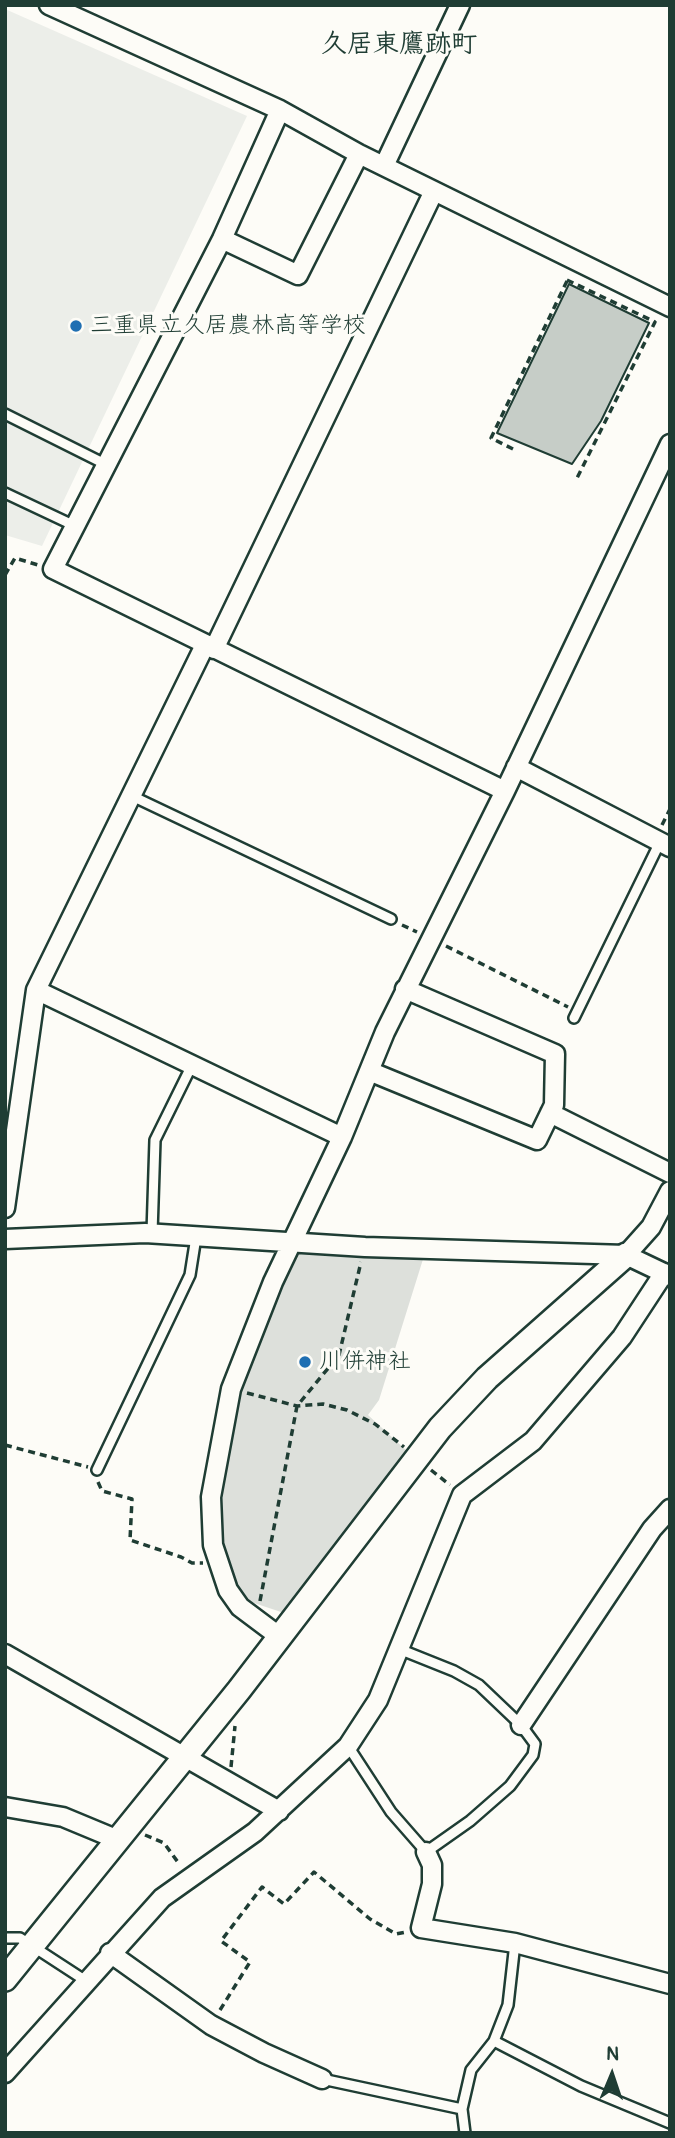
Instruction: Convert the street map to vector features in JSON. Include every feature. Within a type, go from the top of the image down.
[{"type":"street","points":[[49,5],[280,110],[359,154],[670,307]]},
{"type":"street","points":[[384,166],[460,5]]},
{"type":"street","points":[[280,110],[222,239],[53,569],[505,791]]},
{"type":"street","points":[[222,239],[298,275],[359,154]]},
{"type":"street","points":[[5,1208],[36,990],[132,796],[210,647],[433,191]]},
{"type":"street","points":[[280,1637],[240,1606],[228,1590],[217,1562],[211,1529],[211,1497],[231,1389],[290,1242],[342,1137],[405,989],[505,791],[670,444]]},
{"type":"street","points":[[516,767],[665,845]]},
{"type":"street","points":[[369,1071],[537,1140],[554,1105],[555,1054],[405,989]]},
{"type":"street","points":[[36,990],[342,1137]]},
{"type":"street","points":[[550,1113],[670,1173]]},
{"type":"street","points":[[5,1979],[239,1690],[456,1408],[486,1377],[626,1255],[651,1227],[670,1191]]},
{"type":"street","points":[[5,1240],[152,1233],[365,1247],[626,1255],[667,1275],[622,1337],[533,1441],[462,1495],[369,1718],[348,1746],[279,1811],[162,1898],[5,2073]]},
{"type":"street","points":[[521,1725],[652,1529],[670,1509]]},
{"type":"street","points":[[5,1654],[279,1811]]},
{"type":"street","points":[[5,1807],[63,1817],[121,1833]]},
{"type":"street","points":[[426,1852],[432,1865],[432,1884],[421,1928],[515,1944],[670,1984]]},
{"type":"street","points":[[110,1953],[211,2025],[264,2053],[322,2078]]},
{"type":"lane","points":[[5,414],[107,465]]},
{"type":"lane","points":[[5,493],[75,526]]},
{"type":"lane","points":[[132,796],[391,919]]},
{"type":"lane","points":[[575,1014],[665,845]]},
{"type":"lane","points":[[152,1233],[155,1140],[192,1065]]},
{"type":"lane","points":[[97,1470],[190,1275],[196,1237]]},
{"type":"lane","points":[[348,1746],[390,1812],[426,1852],[470,1821],[517,1776],[533,1755],[535,1744],[521,1725],[479,1685],[399,1649]]},
{"type":"lane","points":[[5,1938],[20,1938],[86,1981]]},
{"type":"lane","points":[[465,2133],[462,2109],[471,2070],[494,2041],[508,2005],[515,1944]]},
{"type":"lane","points":[[494,2041],[581,2086],[670,2123]]},
{"type":"lane","points":[[322,2078],[462,2109]]},
{"type":"path","points":[[513,449],[491,438],[576,261]]},
{"type":"path","points":[[567,280],[655,322],[577,478]]},
{"type":"path","points":[[5,575],[15,558],[53,569]]},
{"type":"path","points":[[391,919],[575,1014]]},
{"type":"path","points":[[257,1617],[297,1406],[338,1355],[365,1247]]},
{"type":"path","points":[[231,1389],[297,1406],[323,1404],[347,1410],[375,1423],[462,1495]]},
{"type":"path","points":[[5,1445],[97,1470],[102,1491],[132,1499],[130,1540],[192,1563],[217,1562]]},
{"type":"path","points":[[230,1783],[239,1690]]},
{"type":"path","points":[[121,1833],[164,1843],[190,1878]]},
{"type":"path","points":[[211,2025],[250,1962],[221,1941],[262,1887],[284,1904],[314,1871],[349,1904],[396,1934],[421,1928]]},
{"type":"shaded area","name":"三重県立久居農林高等学校","points":[[5,9],[247,116],[42,546],[5,535]]},
{"type":"shaded area","points":[[301,1250],[424,1256],[379,1400],[368,1415],[408,1452],[287,1614],[251,1602],[234,1581],[221,1550],[217,1507],[227,1438],[244,1374],[293,1255]]},
{"type":"building","points":[[569,284],[649,323],[601,421],[572,464],[497,433]]},
{"type":"place","name":"三重県立久居農林高等学校","points":[[76,326]]},
{"type":"place","name":"川併神社","points":[[305,1362]]},
{"type":"district","name":"久居東鷹跡町","points":[[399,45]]}]
